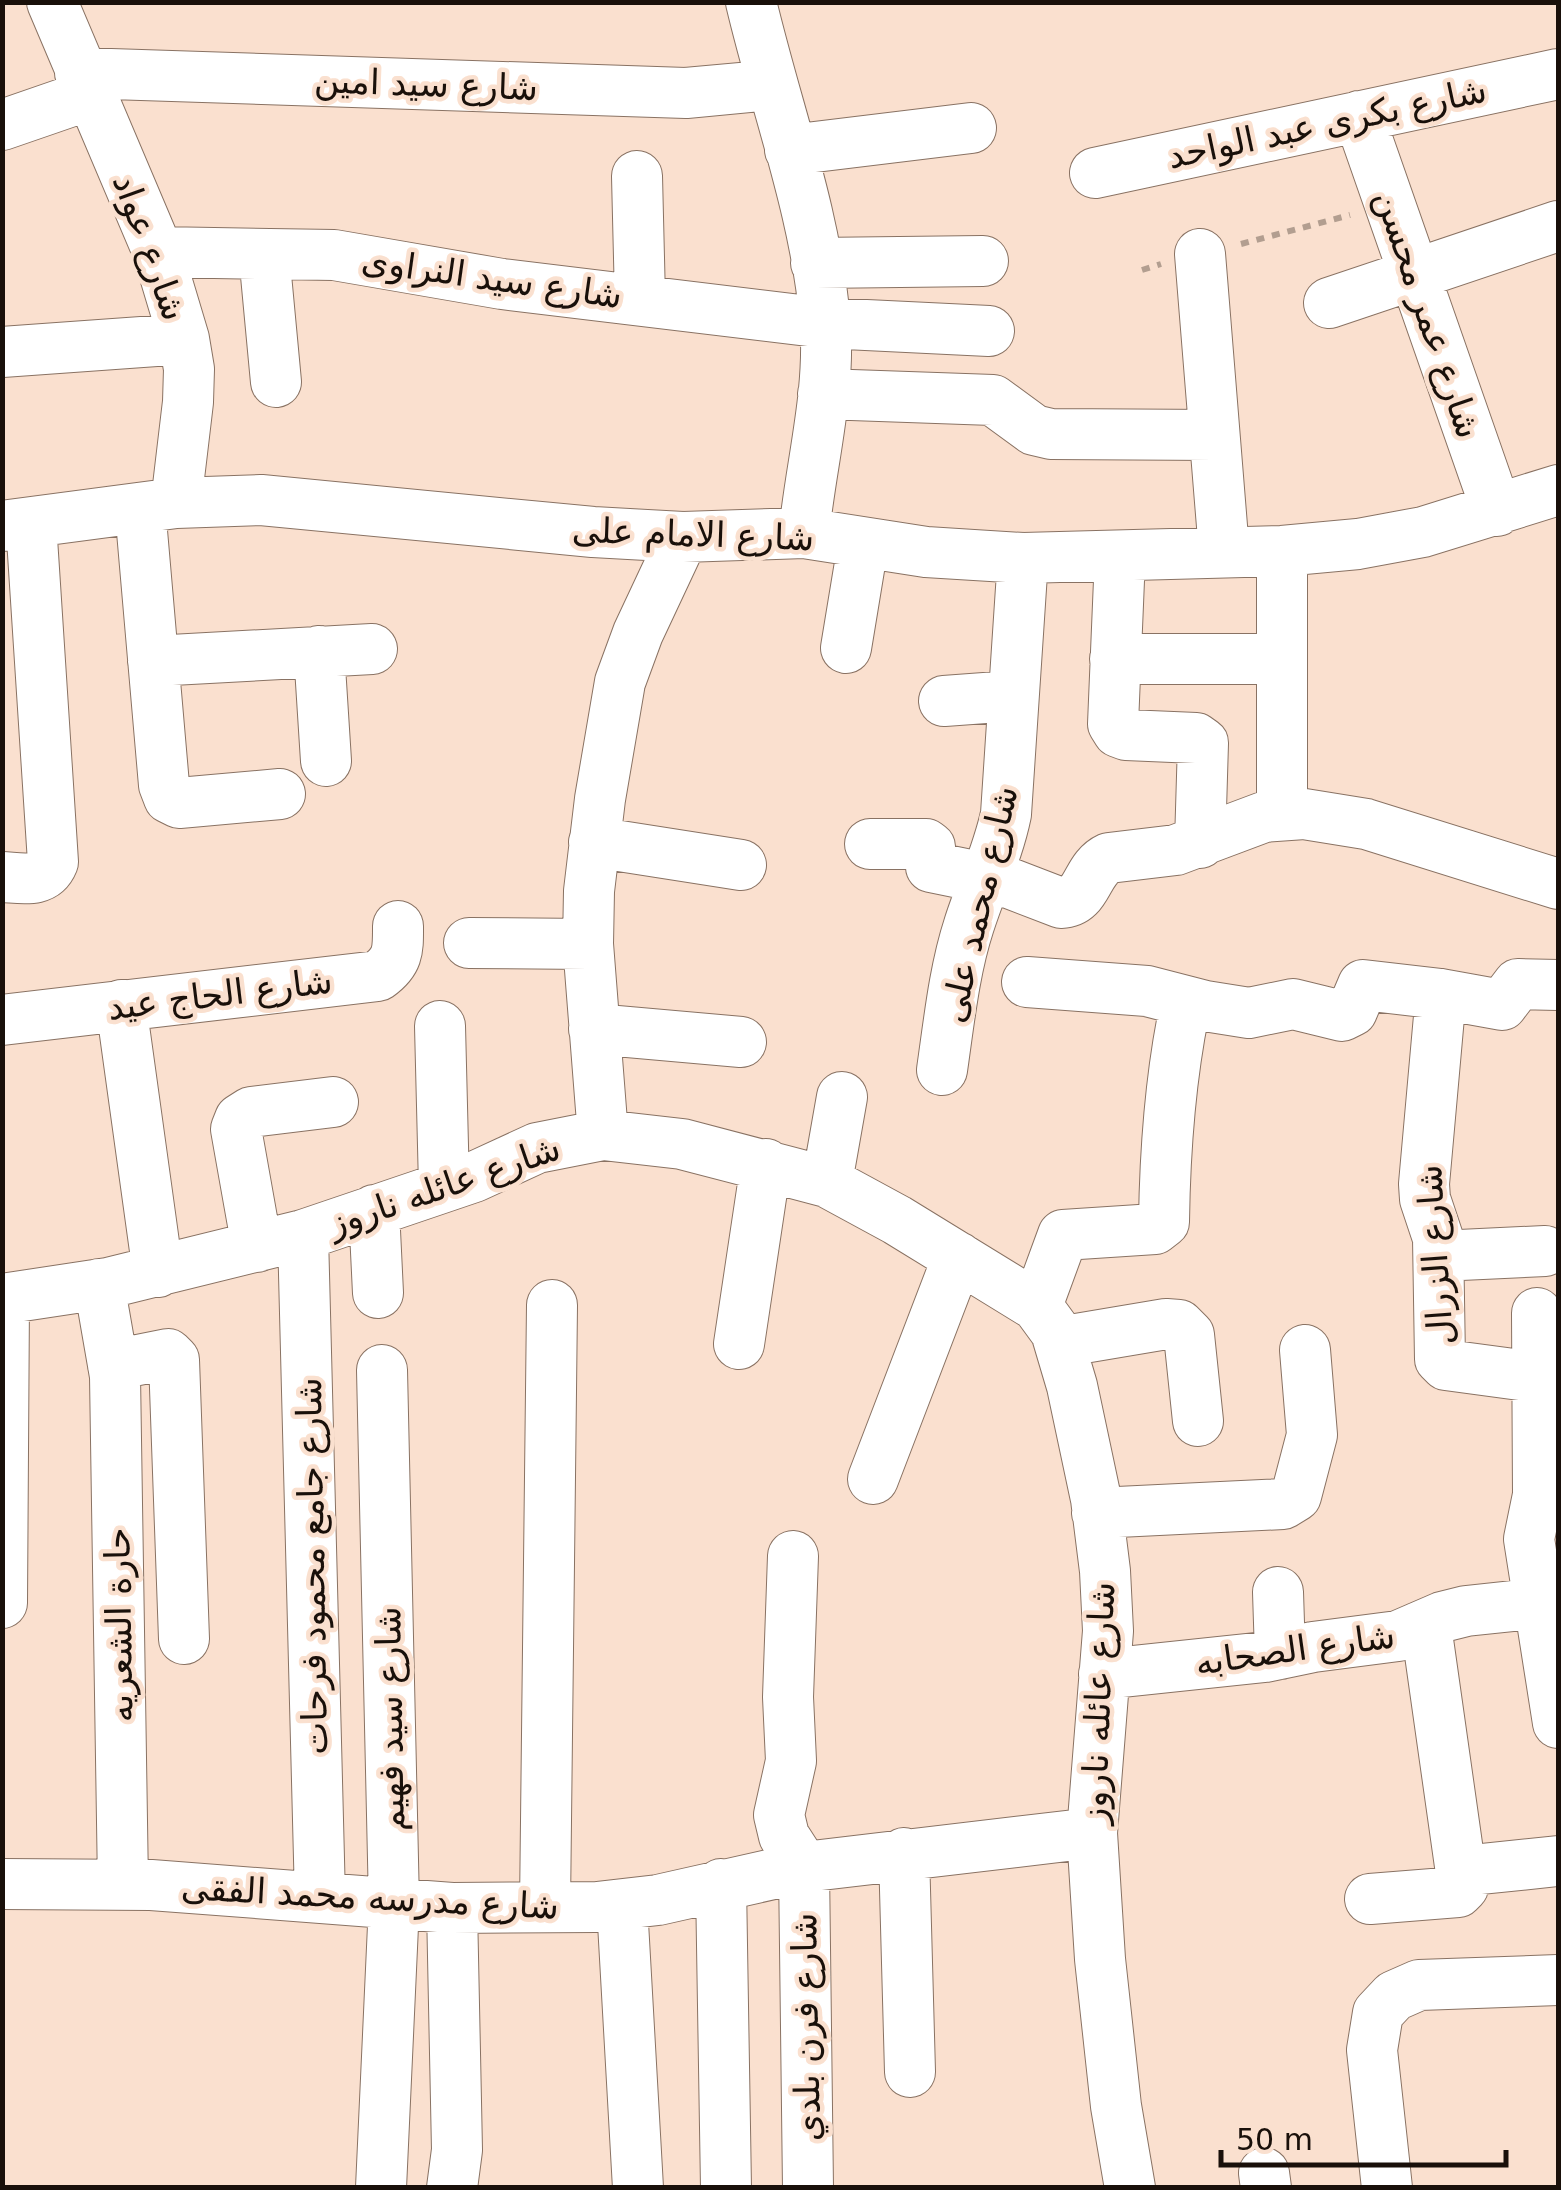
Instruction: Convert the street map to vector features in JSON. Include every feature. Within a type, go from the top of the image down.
[{"type":"street","name":"شارع عواد","points":[[52,2],[158,252],[189,369],[188,402],[158,505],[153,661],[164,785],[169,798],[179,804],[280,794]]},
{"type":"street","points":[[751,2],[809,219],[825,323],[823,394],[804,533]]},
{"type":"street","name":"شارع بكرى عبد الواحد","points":[[1095,173],[1558,74]]},
{"type":"street","name":"شارع سيد امين","points":[[85,84],[686,93],[772,85]]},
{"type":"street","points":[[2,126],[85,84]]},
{"type":"street","name":"شارع عمر محسن","points":[[1359,116],[1497,511]]},
{"type":"street","points":[[790,150],[971,128]]},
{"type":"street","points":[[637,176],[640,300]]},
{"type":"street","points":[[1328,303],[1558,226]]},
{"type":"street","name":"شارع سيد النراوى","points":[[158,252],[334,254],[502,284],[825,323],[990,331]]},
{"type":"street","points":[[264,254],[276,382]]},
{"type":"street","points":[[1200,254],[1224,551]]},
{"type":"street","points":[[816,262],[983,261]]},
{"type":"street","points":[[2,352],[184,339]]},
{"type":"street","points":[[823,394],[994,400],[1034,430],[1051,434],[1214,435]]},
{"type":"street","name":"شارع الامام على","points":[[17,525],[158,505],[261,500],[574,530],[683,537],[804,533],[863,545],[1023,558],[1120,556],[1358,544],[1423,532],[1558,490]]},
{"type":"street","points":[[2,877],[40,878],[51,869],[24,745],[17,525]]},
{"type":"street","points":[[603,1135],[588,944],[594,842],[620,682],[638,633],[683,537]]},
{"type":"street","points":[[846,648],[863,545]]},
{"type":"street","points":[[1282,550],[1282,814]]},
{"type":"street","points":[[1120,556],[1113,724],[1118,732],[1196,738],[1203,743],[1200,842]]},
{"type":"street","name":"شارع محمد على","points":[[942,1070],[969,924],[988,878],[1006,814],[1023,558]]},
{"type":"street","points":[[153,661],[372,648]]},
{"type":"street","points":[[319,652],[326,762]]},
{"type":"street","points":[[1115,660],[1282,659]]},
{"type":"street","points":[[944,701],[1012,696]]},
{"type":"street","points":[[870,844],[926,844],[930,847],[932,867],[988,878],[1061,903],[1080,897],[1100,862],[1109,858],[1176,850],[1234,827],[1282,814],[1304,814],[1366,824],[1558,884]]},
{"type":"street","points":[[594,842],[741,865]]},
{"type":"street","name":"شارع الحاج عيد","points":[[2,1020],[378,976],[392,966],[398,955],[398,926]]},
{"type":"street","points":[[469,943],[588,944]]},
{"type":"street","points":[[1027,982],[1147,991],[1186,1002],[1258,1013],[1293,1004],[1342,1016],[1352,1011],[1363,985],[1502,1005],[1518,984],[1558,985]]},
{"type":"street","name":"شارع الزرال","points":[[1440,994],[1424,1184],[1425,1200],[1438,1238],[1440,1358],[1446,1365],[1536,1377]]},
{"type":"street","points":[[1186,1002],[1167,1113],[1163,1225],[1156,1229],[1062,1235],[1048,1324],[1179,1326],[1190,1335],[1198,1422]]},
{"type":"street","points":[[122,1005],[158,1272]]},
{"type":"street","points":[[440,1026],[444,1186]]},
{"type":"street","points":[[594,1029],[741,1042]]},
{"type":"street","points":[[827,1182],[842,1098]]},
{"type":"street","name":"شارع جامع محمود فرحات","points":[[320,1898],[280,1241],[236,1129],[240,1119],[252,1112],[333,1102]]},
{"type":"street","name":"شارع عائله ناروز","points":[[3,1299],[158,1272],[280,1241],[444,1186],[537,1148],[603,1135],[682,1144],[827,1182],[958,1257],[1048,1324],[1072,1386],[1098,1512],[1108,1631],[1092,1833],[1100,1959],[1116,2106],[1130,2188]]},
{"type":"street","points":[[739,1344],[766,1164]]},
{"type":"street","points":[[374,1210],[378,1293]]},
{"type":"street","points":[[1439,1256],[1545,1251]]},
{"type":"street","points":[[873,1480],[958,1257]]},
{"type":"street","name":"حارة الشعريه","points":[[99,1284],[112,1365],[123,1885]]},
{"type":"street","points":[[2,1603],[3,1299]]},
{"type":"street","points":[[545,1907],[552,1305]]},
{"type":"street","points":[[1537,1312],[1538,1495],[1547,1516],[1529,1538],[1558,1724]]},
{"type":"street","points":[[1098,1512],[1283,1504],[1296,1496],[1312,1435],[1305,1350]]},
{"type":"street","name":"حارة الشعريه","points":[[112,1365],[168,1354],[174,1360],[184,1639]]},
{"type":"street","name":"شارع سيد فهيم","points":[[381,2188],[394,1904],[382,1370]]},
{"type":"street","points":[[794,1556],[788,1697],[791,1761],[779,1815],[784,1836],[804,1867]]},
{"type":"street","points":[[1278,1592],[1280,1654]]},
{"type":"street","name":"شارع الصحابه","points":[[1104,1674],[1398,1636],[1442,1617],[1541,1603]]},
{"type":"street","points":[[1370,1899],[1458,1892],[1463,1887],[1426,1626]]},
{"type":"street","name":"شارع مدرسه محمد الفقى","points":[[2,1884],[123,1885],[452,1908],[622,1905],[804,1867],[1092,1833]]},
{"type":"street","points":[[904,1853],[910,2072]]},
{"type":"street","points":[[1462,1871],[1558,1860]]},
{"type":"street","name":"شارع فرن بلدي","points":[[804,1867],[808,2188]]},
{"type":"street","points":[[721,1884],[726,2188]]},
{"type":"street","points":[[622,1905],[638,2188]]},
{"type":"street","points":[[452,1908],[457,2150],[452,2188]]},
{"type":"street","points":[[1388,2188],[1372,2050],[1378,2013],[1394,1996],[1419,1985],[1558,1980]]},
{"type":"path","points":[[1142,270],[1390,205]]}]
